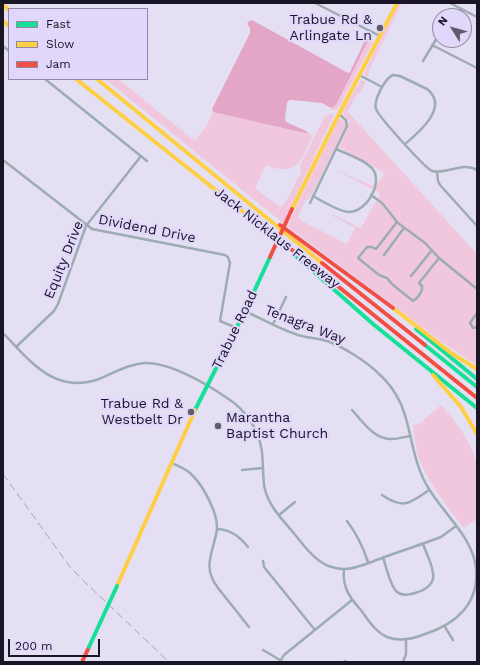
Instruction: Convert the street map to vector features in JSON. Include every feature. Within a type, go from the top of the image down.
[{"type":"main road","name":"Trabue Road","points":[[82,662],[207,386],[237,328],[292,209],[339,114],[397,3]]},
{"type":"main road","name":"Jack Nicklaus Freeway","points":[[77,80],[477,398]]},
{"type":"main road","name":"Jack Nicklaus Freeway","points":[[98,80],[267,216],[285,233],[477,387]]},
{"type":"main road","points":[[267,216],[288,230],[409,322],[435,346],[477,379]]},
{"type":"main road","points":[[283,244],[372,324],[477,408]]},
{"type":"main road","points":[[409,322],[422,330],[451,353],[477,368]]},
{"type":"main road","points":[[425,366],[461,407],[477,434]]},
{"type":"street","points":[[315,3],[380,36]]},
{"type":"street","points":[[450,3],[459,8]]},
{"type":"street","points":[[423,61],[432,45]]},
{"type":"street","points":[[438,48],[477,68]]},
{"type":"street","points":[[359,75],[382,87]]},
{"type":"street","points":[[405,144],[428,122],[435,105],[434,97],[427,89],[398,75],[393,75],[388,78],[382,87],[376,101],[376,109],[405,144],[424,166],[437,172],[464,167],[473,167],[477,170]]},
{"type":"street","points":[[45,80],[147,161]]},
{"type":"street","points":[[310,203],[348,124],[346,119],[339,114]]},
{"type":"street","points":[[313,196],[349,212],[362,208],[371,195],[376,180],[376,176],[372,168],[366,163],[336,149]]},
{"type":"street","name":"Equity Drive","points":[[16,347],[54,311],[58,304],[86,226],[141,156]]},
{"type":"street","name":"Dividend Drive","points":[[3,160],[86,226],[92,229],[106,233],[225,255],[230,263],[220,321],[237,328]]},
{"type":"street","points":[[437,172],[440,185],[477,226]]},
{"type":"street","points":[[371,195],[382,203],[397,222],[425,243],[439,258],[477,289]]},
{"type":"street","points":[[397,222],[376,249],[372,246],[367,247],[358,258],[379,275],[387,278],[413,301],[422,291],[422,286],[419,283],[439,258]]},
{"type":"street","points":[[384,255],[404,228]]},
{"type":"street","points":[[411,276],[432,250]]},
{"type":"street","points":[[273,324],[286,297]]},
{"type":"street","name":"Tenagra Way","points":[[245,311],[298,335],[328,341],[341,347],[378,372],[397,394],[408,420],[410,436],[418,469],[429,490],[465,538],[473,553],[476,566],[475,588],[469,603],[458,617],[445,627],[406,640]]},
{"type":"street","points":[[477,313],[470,324],[473,328],[477,327]]},
{"type":"street","points":[[3,333],[33,364],[44,373],[64,382],[90,382],[129,366],[148,363],[158,364],[171,368],[207,386],[235,403],[256,430],[260,445],[264,486],[271,504],[318,559],[326,565],[344,569],[368,562],[423,544],[441,536],[456,526]]},
{"type":"street","points":[[352,410],[370,429],[380,436],[392,439],[410,436]]},
{"type":"street","points":[[172,463],[191,474],[199,484],[214,512],[217,529],[210,559],[210,573],[214,583],[249,627]]},
{"type":"street","points":[[242,470],[263,468]]},
{"type":"street","points":[[382,495],[391,501],[401,504],[412,502],[429,490]]},
{"type":"street","points":[[279,515],[295,502]]},
{"type":"street","points":[[347,521],[354,530],[363,547],[368,562]]},
{"type":"street","points":[[217,529],[233,532],[248,547]]},
{"type":"street","points":[[383,557],[393,586],[397,592],[403,595],[409,595],[419,592],[429,587],[434,578],[423,544]]},
{"type":"street","points":[[263,561],[264,567],[315,630]]},
{"type":"street","points":[[344,569],[345,585],[348,595],[372,625],[382,634],[392,638],[406,640],[406,654],[403,662]]},
{"type":"street","points":[[263,650],[280,661],[284,655],[352,600]]},
{"type":"street","points":[[445,627],[453,640]]},
{"type":"shaded area","points":[[399,3],[402,3],[369,70],[368,77],[365,75],[365,71]]},
{"type":"shaded area","points":[[252,20],[348,73],[350,72],[366,38],[368,37],[369,39],[336,105],[331,108],[322,103],[292,100],[289,100],[287,103],[285,118],[286,122],[306,131],[309,134],[213,112],[212,109],[250,33],[250,28],[247,24]]},
{"type":"shaded area","points":[[370,35],[373,40],[372,44],[339,107],[336,110],[330,110],[336,105]]},
{"type":"shaded area","points":[[106,80],[119,80],[195,141],[207,125],[213,112],[313,135],[305,153],[298,163],[288,169],[278,169],[266,165],[255,188],[280,207],[287,200],[302,172],[300,171],[300,166],[325,116],[332,113],[333,117],[283,223]]},
{"type":"shaded area","points":[[361,80],[366,82],[360,93],[357,94],[348,112],[477,254],[477,364],[442,342],[287,226],[340,119],[346,122],[346,125],[311,196],[305,201],[298,217],[302,221],[347,244],[355,228],[332,214],[360,228],[380,195],[380,193],[332,168],[375,187],[385,173],[339,147],[350,122],[344,115],[343,111]]},
{"type":"shaded area","points":[[441,405],[453,419],[468,441],[475,457],[478,471],[477,519],[464,528],[430,481],[421,464],[416,445],[413,425],[419,424]]},
{"type":"railway","points":[[3,474],[70,567],[169,662]]},
{"type":"traffic: fast","points":[[296,256],[373,324],[477,408]]},
{"type":"traffic: fast","points":[[195,410],[245,311],[270,257]]},
{"type":"traffic: fast","points":[[416,329],[477,379]]},
{"type":"traffic: fast","points":[[425,345],[477,387]]},
{"type":"traffic: fast","points":[[89,647],[117,586]]},
{"type":"traffic: slow","points":[[292,209],[336,120],[397,3]]},
{"type":"traffic: slow","points":[[3,5],[8,9]]},
{"type":"traffic: slow","points":[[3,21],[8,25]]},
{"type":"traffic: slow","points":[[77,80],[267,231]]},
{"type":"traffic: slow","points":[[98,80],[322,263]]},
{"type":"traffic: slow","points":[[393,308],[451,353],[477,369]]},
{"type":"traffic: slow","points":[[433,375],[461,407],[477,434]]},
{"type":"traffic: slow","points":[[117,586],[195,410]]},
{"type":"traffic: jam","points":[[270,257],[292,209]]},
{"type":"traffic: jam","points":[[280,225],[393,308]]},
{"type":"traffic: jam","points":[[267,231],[477,398]]},
{"type":"traffic: jam","points":[[322,263],[425,345]]},
{"type":"traffic: jam","points":[[82,662],[89,647]]},
{"type":"place","name":"Trabue Rd & Arlingate Ln","points":[[380,28]]},
{"type":"place","name":"Trabue Rd & Westbelt Dr","points":[[191,412]]},
{"type":"place","name":"Marantha Baptist Church","points":[[218,426]]}]
